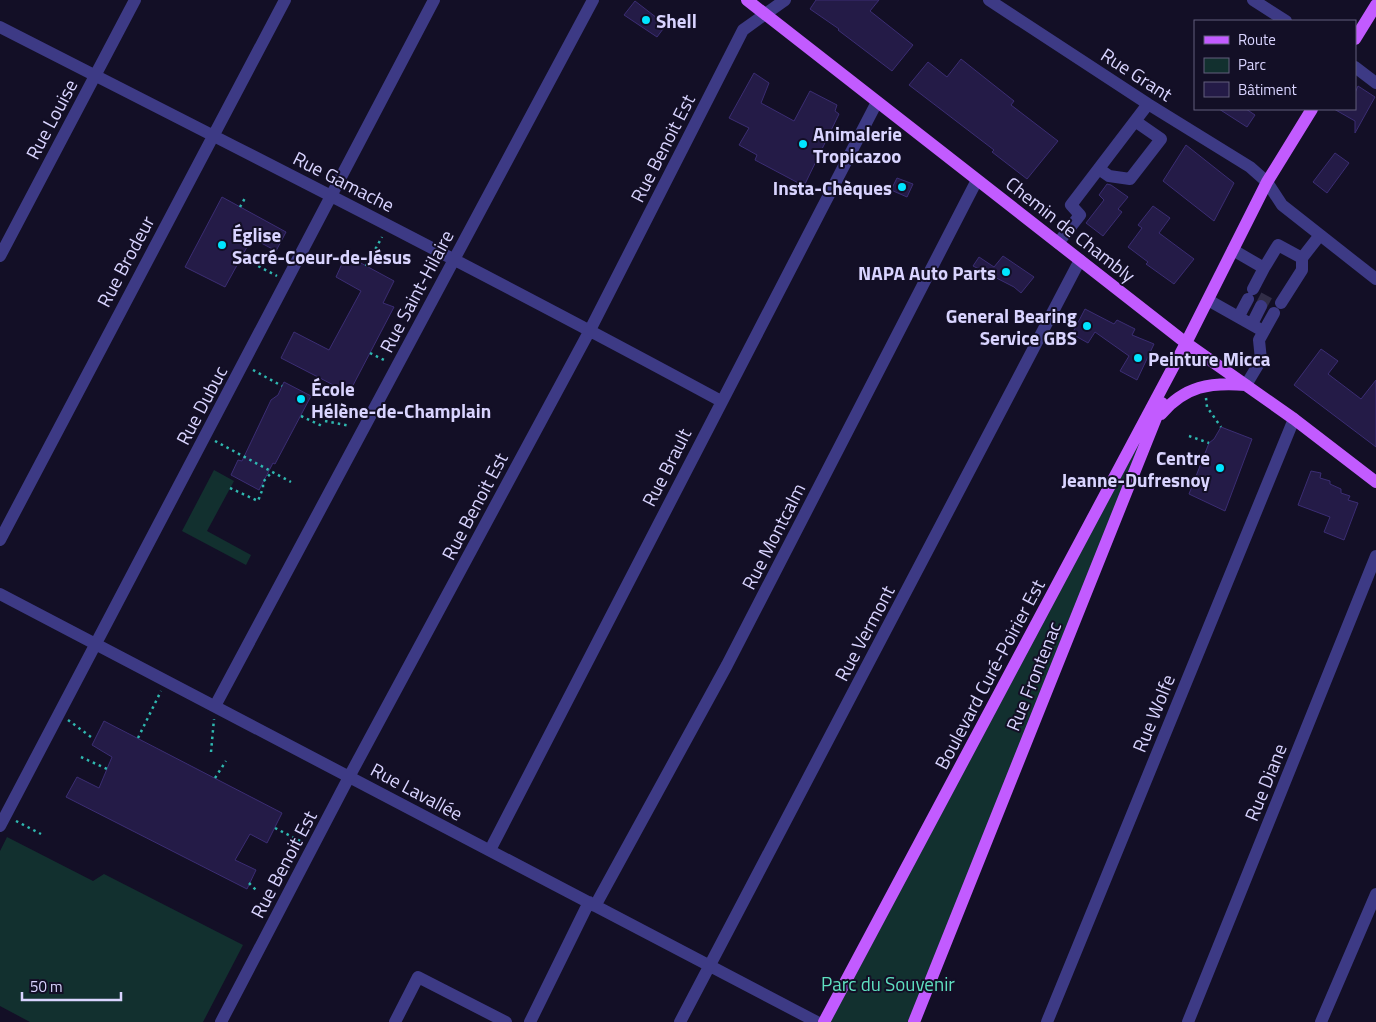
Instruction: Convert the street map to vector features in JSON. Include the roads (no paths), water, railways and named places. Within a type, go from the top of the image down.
[{"type":"main road","name":"Chemin de Chambly","points":[[747,0],[1186,343],[1294,419],[1376,482]]},
{"type":"main road","points":[[1356,37],[1376,5]]},
{"type":"main road","points":[[1186,343],[1267,182],[1311,110]]},
{"type":"main road","name":"Rue Frontenac","points":[[914,1022],[1186,343]]},
{"type":"main road","name":"Boulevard Curé-Poirier Est","points":[[824,1022],[1186,343]]},
{"type":"main road","points":[[1156,419],[1172,401],[1182,394],[1204,386],[1246,385]]},
{"type":"street","name":"Rue Louise","points":[[0,256],[135,0]]},
{"type":"street","name":"Rue Brodeur","points":[[0,540],[285,0]]},
{"type":"street","name":"Rue Dubuc","points":[[3,821],[434,0]]},
{"type":"street","name":"Rue Saint-Hilaire","points":[[215,706],[593,0]]},
{"type":"street","name":"Rue Benoit Est","points":[[221,1022],[590,330],[743,30],[785,0]]},
{"type":"street","name":"Rue Grant","points":[[989,0],[1250,168],[1267,182],[1282,205],[1376,279]]},
{"type":"street","points":[[1253,0],[1284,20]]},
{"type":"street","name":"Rue Gamache","points":[[0,27],[388,225],[590,330],[721,401]]},
{"type":"street","points":[[1356,68],[1376,84]]},
{"type":"street","name":"Rue Brault","points":[[490,850],[877,102]]},
{"type":"street","points":[[1058,243],[1080,215],[1071,205],[1148,104]]},
{"type":"street","points":[[1099,169],[1109,176],[1130,178],[1161,139],[1135,121]]},
{"type":"street","name":"Rue Montcalm","points":[[530,1022],[592,904],[727,665],[977,180]]},
{"type":"street","points":[[1246,385],[1261,360],[1259,340],[1263,331],[1279,302],[1302,270],[1302,258],[1320,235]]},
{"type":"street","points":[[1239,316],[1278,244],[1302,258]]},
{"type":"street","points":[[1234,250],[1264,268]]},
{"type":"street","name":"Rue Vermont","points":[[680,1022],[1080,260]]},
{"type":"street","points":[[1208,300],[1263,331]]},
{"type":"street","points":[[1252,324],[1261,306]]},
{"type":"street","name":"Rue Wolfe","points":[[1047,1022],[1294,419]]},
{"type":"street","name":"Rue Diane","points":[[1188,1022],[1376,556]]},
{"type":"street","name":"Rue Lavallée","points":[[0,594],[817,1022]]},
{"type":"street","points":[[1321,1022],[1376,894]]},
{"type":"street","points":[[395,1022],[418,977],[506,1022]]},
{"type":"tunnel","points":[[1261,306],[1269,291]]},
{"type":"place","name":"Shell","points":[[646,20]]},
{"type":"place","name":"Animalerie Tropicazoo","points":[[803,144]]},
{"type":"place","name":"Insta-Chèques","points":[[902,187]]},
{"type":"place","name":"Église Sacré-Coeur-de-Jésus","points":[[222,245]]},
{"type":"place","name":"NAPA Auto Parts","points":[[1006,272]]},
{"type":"place","name":"General Bearing Service GBS","points":[[1087,326]]},
{"type":"place","name":"Peinture Micca","points":[[1138,358]]},
{"type":"place","name":"École Hélène-de-Champlain","points":[[301,399]]},
{"type":"place","name":"Centre Jeanne-Dufresnoy","points":[[1220,468]]},
{"type":"park label","name":"Parc du Souvenir","points":[[888,983]]}]
